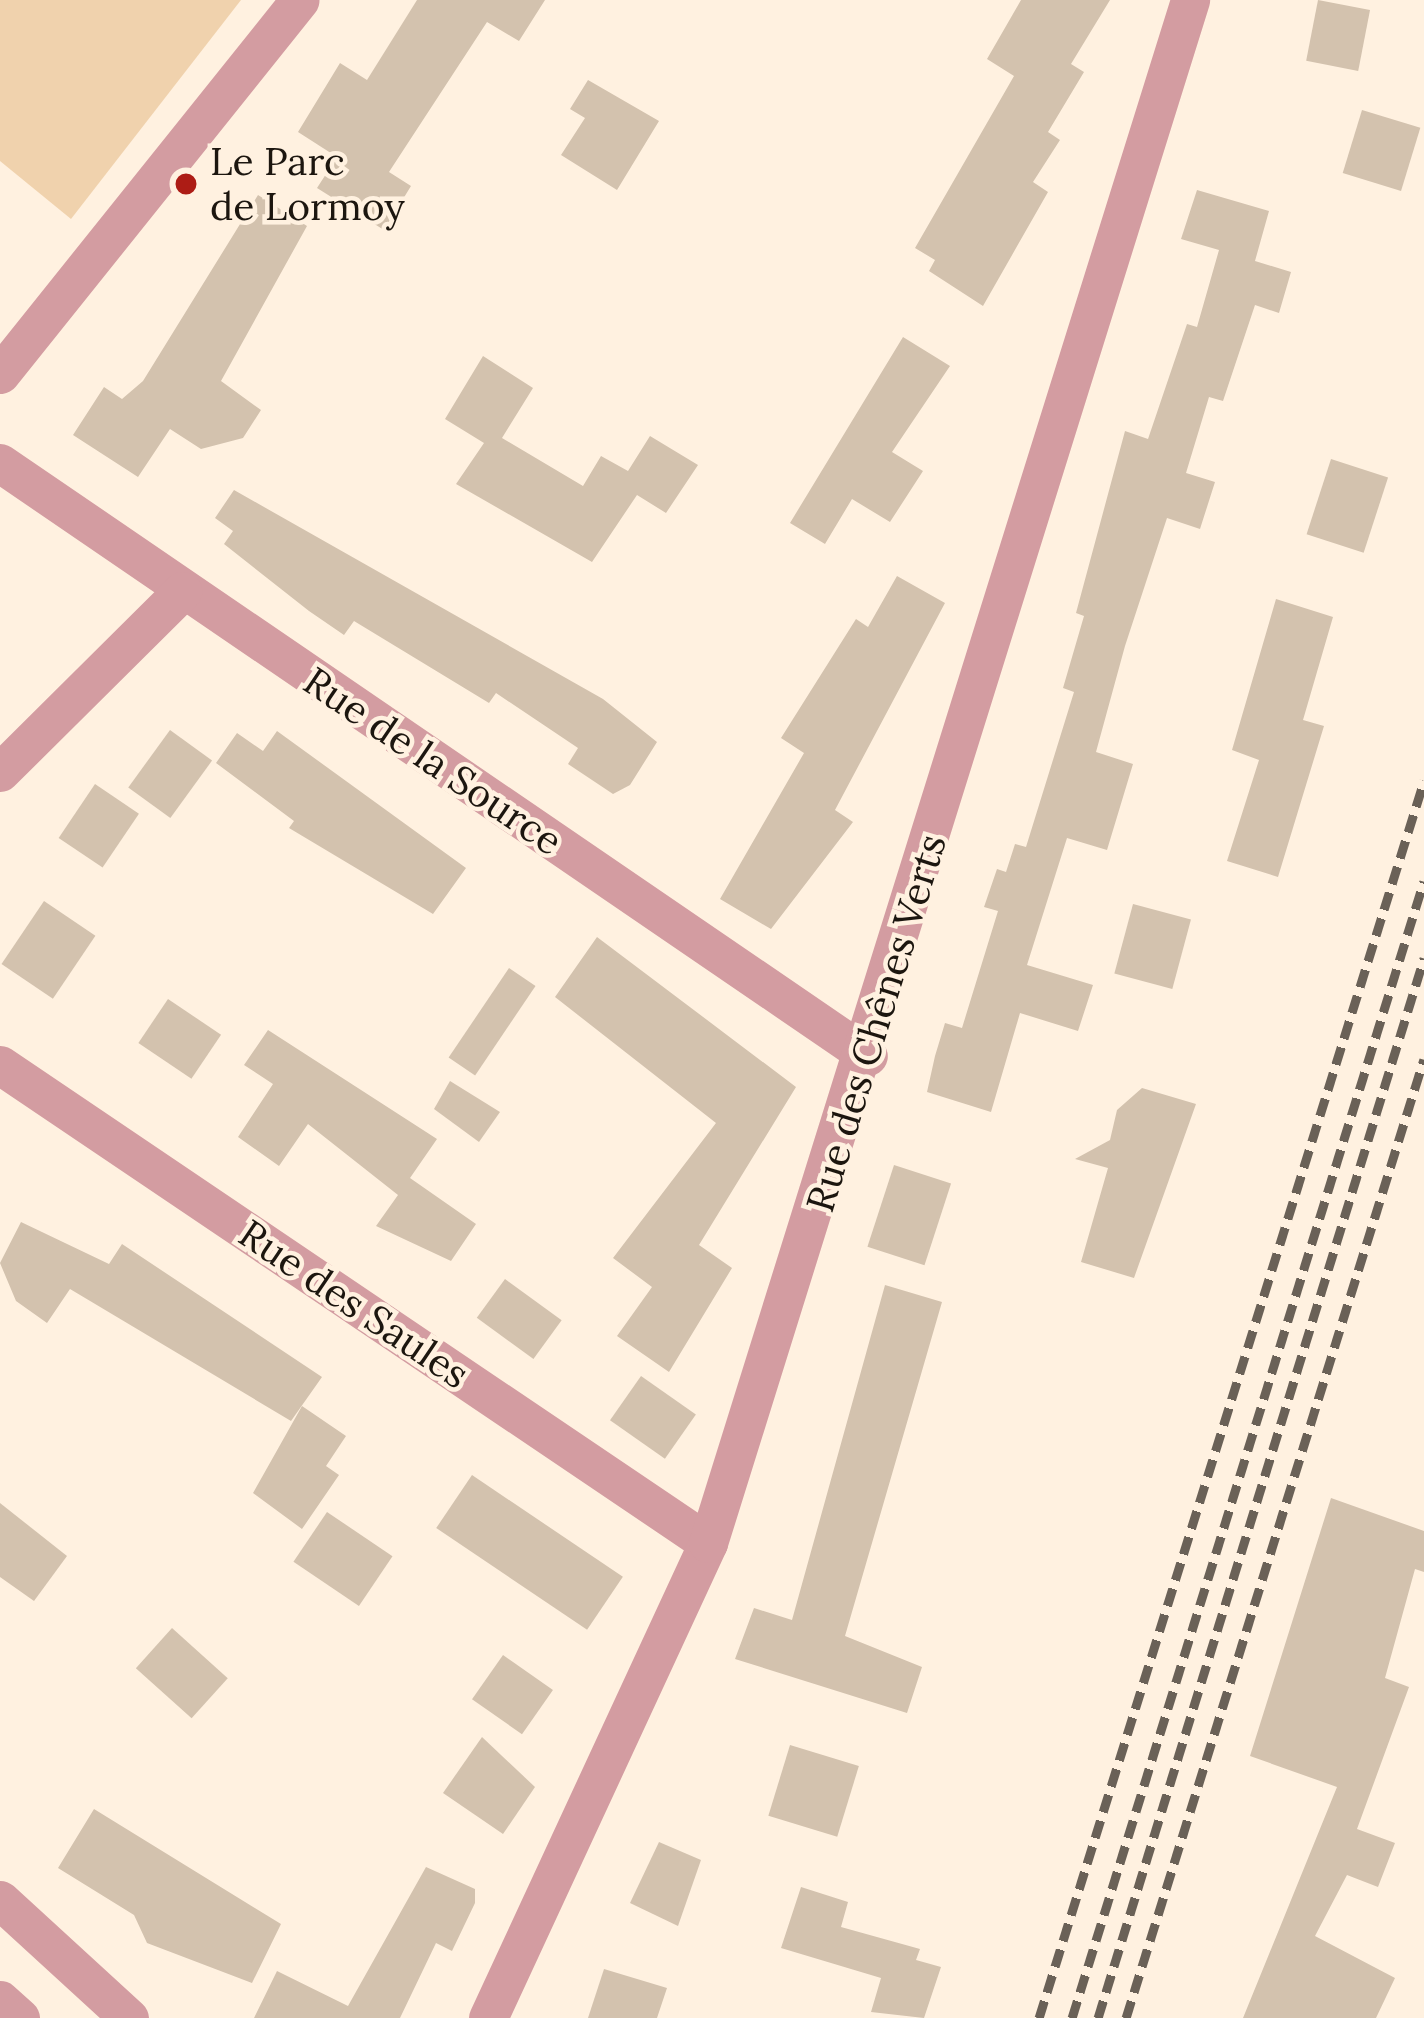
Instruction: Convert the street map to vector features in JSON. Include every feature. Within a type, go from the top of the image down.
[{"type":"street","points":[[0,374],[300,0]]},
{"type":"street","name":"Rue des Chênes Verts","points":[[488,2018],[707,1544],[868,1056],[1190,0]]},
{"type":"street","name":"Rue de la Source","points":[[0,463],[868,1056]]},
{"type":"street","points":[[0,772],[182,591]]},
{"type":"street","name":"Rue des Saules","points":[[0,1065],[707,1544]]},
{"type":"street","points":[[0,1900],[129,2018]]},
{"type":"street","points":[[0,2000],[20,2018]]},
{"type":"shaded area","points":[[0,0],[241,0],[71,219],[0,161]]},
{"type":"building","points":[[417,0],[545,0],[519,41],[487,22],[389,172],[411,186],[384,230],[317,188],[337,157],[298,132],[340,63],[367,80]]},
{"type":"building","points":[[1021,0],[1110,0],[1071,64],[1084,72],[1048,132],[1060,140],[1033,182],[1048,192],[983,306],[929,271],[935,260],[915,248],[1014,76],[987,59]]},
{"type":"building","points":[[1318,0],[1370,10],[1358,71],[1306,61]]},
{"type":"building","points":[[588,80],[659,121],[617,190],[561,155],[585,118],[570,109]]},
{"type":"building","points":[[1362,110],[1420,128],[1401,191],[1343,173]]},
{"type":"building","points":[[1197,190],[1269,211],[1255,261],[1291,272],[1279,313],[1255,305],[1223,401],[1209,397],[1186,473],[1215,482],[1200,529],[1167,518],[1125,646],[1096,752],[1133,764],[1107,850],[1067,838],[1027,965],[1093,985],[1078,1031],[1020,1013],[991,1112],[927,1092],[935,1056],[945,1023],[962,1028],[998,911],[984,907],[997,869],[1006,872],[1015,844],[1026,847],[1074,692],[1063,688],[1084,616],[1076,613],[1125,431],[1148,439],[1187,324],[1197,327],[1219,250],[1181,239]]},
{"type":"building","points":[[258,195],[307,226],[221,381],[261,410],[243,438],[201,449],[170,429],[138,477],[73,435],[104,387],[122,399],[143,381]]},
{"type":"building","points":[[903,337],[950,366],[892,452],[923,471],[890,522],[852,499],[825,544],[790,523]]},
{"type":"building","points":[[483,356],[533,388],[502,438],[583,486],[601,456],[628,471],[650,436],[698,465],[666,513],[637,495],[592,562],[456,484],[484,443],[445,419]]},
{"type":"building","points":[[1331,459],[1388,478],[1364,553],[1307,534]]},
{"type":"building","points":[[234,490],[603,699],[657,742],[630,785],[613,794],[568,764],[578,748],[496,693],[489,703],[354,621],[344,635],[309,611],[224,544],[233,531],[215,518]]},
{"type":"building","points":[[897,576],[945,603],[835,810],[853,822],[771,929],[720,899],[804,753],[781,738],[856,619],[868,627]]},
{"type":"building","points":[[1276,599],[1333,617],[1303,720],[1324,726],[1278,877],[1227,861],[1259,760],[1232,750]]},
{"type":"building","points":[[170,730],[212,761],[170,818],[128,787]]},
{"type":"building","points":[[277,731],[466,868],[433,914],[289,828],[294,821],[216,763],[237,733],[263,751]]},
{"type":"building","points":[[95,784],[139,814],[103,868],[59,838]]},
{"type":"building","points":[[44,901],[95,936],[53,999],[2,964]]},
{"type":"building","points":[[1133,904],[1191,920],[1172,989],[1114,974]]},
{"type":"building","points":[[597,937],[796,1087],[699,1245],[732,1268],[669,1372],[617,1336],[652,1287],[613,1258],[716,1123],[555,997]]},
{"type":"building","points":[[509,968],[536,986],[475,1075],[449,1058]]},
{"type":"building","points":[[168,999],[221,1035],[191,1079],[138,1043]]},
{"type":"building","points":[[268,1030],[437,1139],[410,1178],[476,1224],[451,1261],[376,1226],[398,1195],[308,1124],[279,1166],[238,1137],[273,1084],[244,1065]]},
{"type":"building","points":[[450,1081],[500,1112],[479,1142],[434,1109]]},
{"type":"building","points":[[1142,1088],[1196,1104],[1134,1278],[1081,1262],[1108,1168],[1075,1159],[1110,1140],[1117,1110]]},
{"type":"building","points":[[894,1165],[951,1184],[924,1265],[867,1247]]},
{"type":"building","points":[[21,1222],[109,1264],[122,1244],[322,1377],[291,1421],[70,1289],[47,1323],[16,1301],[0,1263]]},
{"type":"building","points":[[505,1279],[562,1320],[533,1359],[477,1318]]},
{"type":"building","points":[[885,1285],[942,1302],[845,1636],[922,1667],[907,1713],[735,1659],[754,1608],[792,1620]]},
{"type":"building","points":[[641,1376],[696,1414],[665,1459],[610,1420]]},
{"type":"building","points":[[302,1406],[346,1436],[326,1466],[339,1475],[302,1529],[253,1493]]},
{"type":"building","points":[[472,1475],[623,1577],[587,1630],[436,1528]]},
{"type":"building","points":[[1331,1498],[1424,1531],[1424,1572],[1415,1569],[1385,1678],[1409,1687],[1357,1829],[1395,1843],[1378,1887],[1347,1875],[1315,1936],[1395,1978],[1376,2018],[1243,2018],[1337,1787],[1250,1756]]},
{"type":"building","points":[[0,1503],[67,1556],[34,1601],[0,1577]]},
{"type":"building","points":[[327,1512],[392,1556],[359,1606],[293,1562]]},
{"type":"building","points":[[172,1628],[228,1678],[192,1718],[136,1668]]},
{"type":"building","points":[[503,1655],[553,1690],[522,1734],[472,1699]]},
{"type":"building","points":[[482,1737],[535,1787],[503,1834],[443,1793]]},
{"type":"building","points":[[790,1745],[859,1766],[837,1837],[768,1816]]},
{"type":"building","points":[[94,1809],[281,1924],[252,1983],[147,1943],[134,1915],[58,1868]]},
{"type":"building","points":[[659,1842],[701,1860],[678,1926],[630,1903]]},
{"type":"building","points":[[426,1867],[475,1889],[475,1903],[452,1951],[436,1943],[400,2018],[254,2018],[277,1971],[348,2006]]},
{"type":"building","points":[[801,1887],[848,1902],[841,1927],[920,1949],[916,1960],[941,1967],[924,2018],[871,2012],[881,1978],[781,1948]]},
{"type":"building","points":[[604,1969],[667,1988],[657,2018],[588,2018]]},
{"type":"railway","points":[[1039,2018],[1424,781]]},
{"type":"railway","points":[[1072,2018],[1424,881]]},
{"type":"railway","points":[[1098,2018],[1424,958]]},
{"type":"railway","points":[[1126,2018],[1424,1059]]},
{"type":"place","name":"Le Parc de Lormoy","points":[[186,184]]}]
